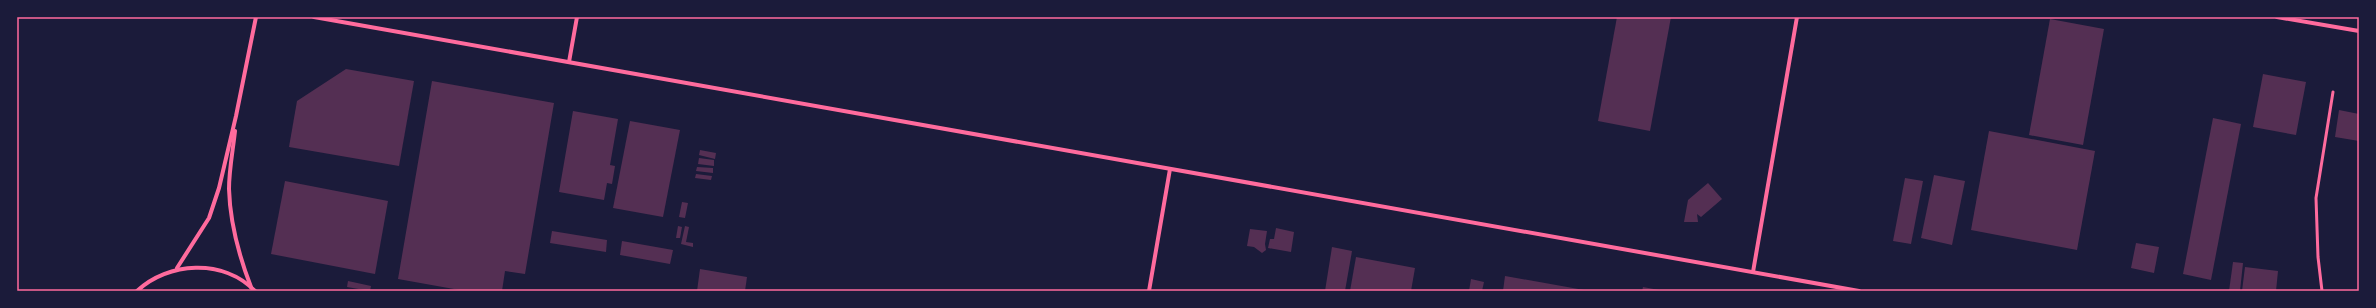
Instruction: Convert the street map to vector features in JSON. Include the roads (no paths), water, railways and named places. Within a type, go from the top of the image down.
[{"type":"street","points":[[177,268],[209,218],[219,188],[236,116],[256,17]]},
{"type":"street","points":[[314,17],[1859,291]]},
{"type":"street","points":[[569,62],[577,17]]},
{"type":"street","points":[[1753,272],[1797,17]]},
{"type":"street","points":[[2277,17],[2359,31]]},
{"type":"street","points":[[236,116],[230,189],[233,227],[240,258],[253,289]]},
{"type":"street","points":[[1149,291],[1170,169]]},
{"type":"street","points":[[137,291],[148,280],[177,268],[204,267],[229,274],[253,289]]},
{"type":"lane","points":[[2322,291],[2318,256],[2316,198],[2333,92]]}]
